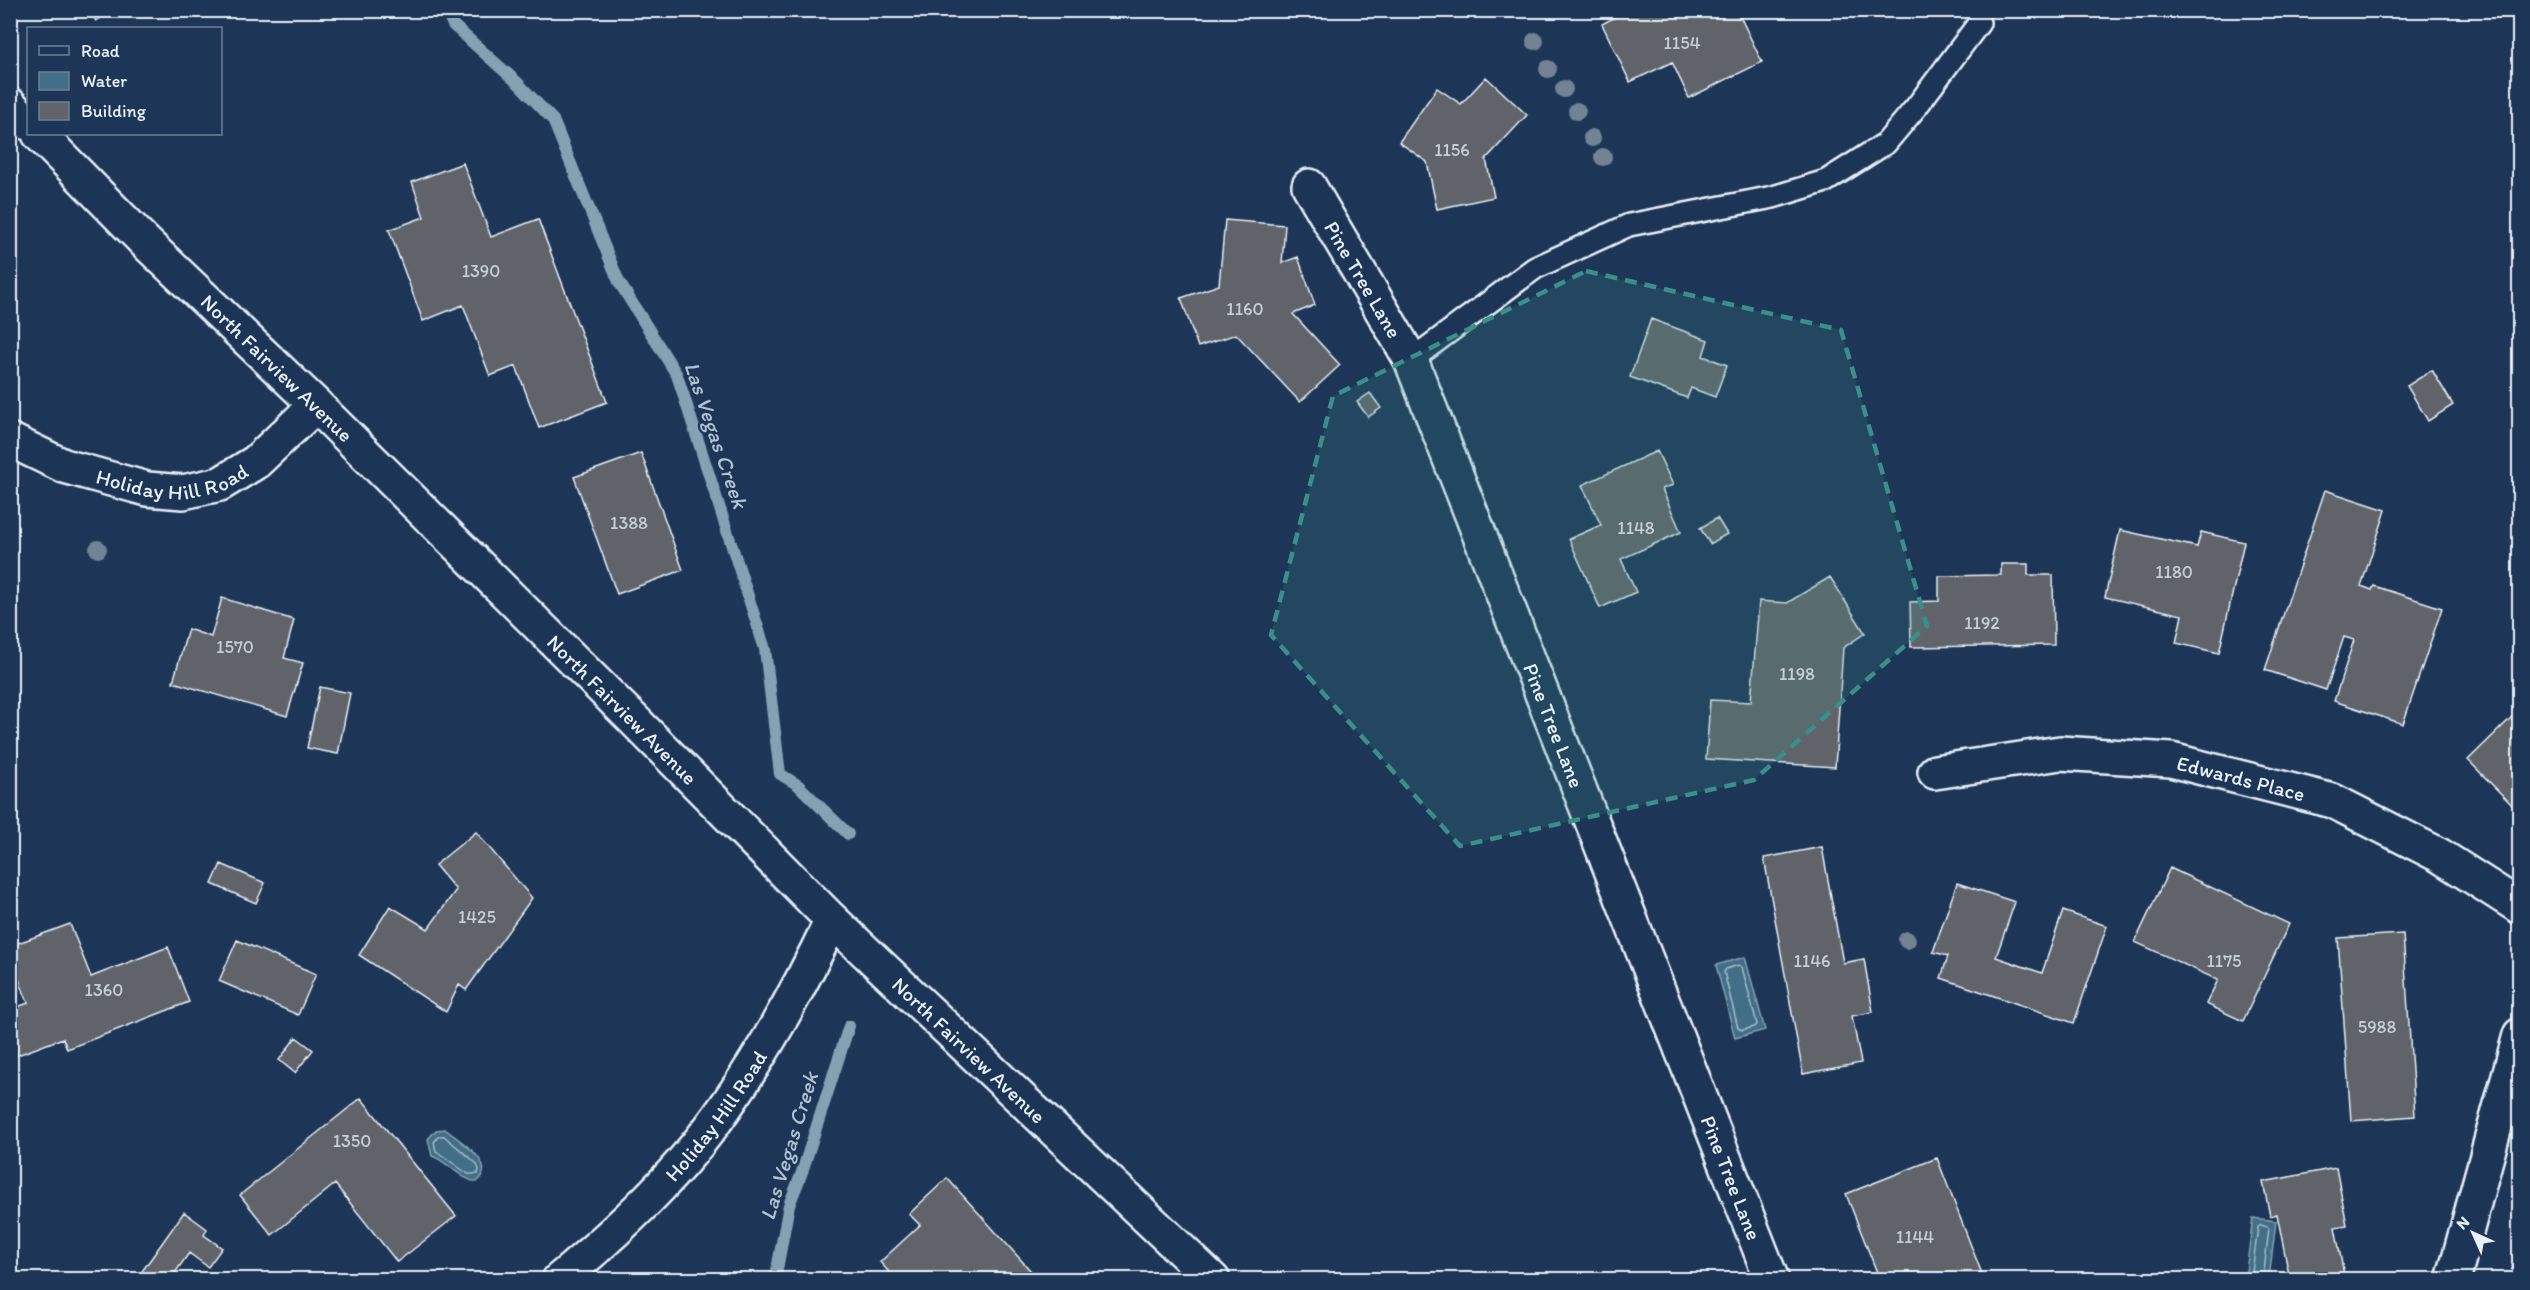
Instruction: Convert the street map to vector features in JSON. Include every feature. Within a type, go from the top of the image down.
[{"type":"street","points":[[10,105],[27,122]]},
{"type":"street","name":"North Fairview Avenue","points":[[40,135],[144,241],[316,405],[633,719],[832,920],[1213,1280]]},
{"type":"street","name":"Pine Tree Lane","points":[[1309,186],[1411,360],[1772,1280]]},
{"type":"street","name":"Holiday Hill Road","points":[[10,440],[64,466],[147,489],[183,492],[220,484],[256,462],[316,405]]},
{"type":"street","name":"Edwards Place","points":[[1935,772],[2060,753],[2170,760],[2333,801],[2439,855],[2520,907]]},
{"type":"street","name":"Holiday Hill Road","points":[[559,1280],[613,1234],[672,1173],[726,1107],[810,966],[832,920]]},
{"type":"street","points":[[2453,1280],[2520,1035]]},
{"type":"lane","points":[[1411,360],[1535,268],[1629,225],[1773,197],[1826,181],[1886,143],[1917,106],[1979,23]]},
{"type":"highlighted area","points":[[1586,271],[1841,330],[1927,626],[1754,780],[1460,846],[1271,635],[1333,396]]},
{"type":"water","points":[[1745,957],[1765,1030],[1735,1038],[1716,965]]},
{"type":"water","points":[[445,1129],[468,1146],[480,1160],[483,1175],[477,1182],[465,1178],[432,1156],[428,1139],[436,1130]]},
{"type":"water","points":[[2253,1218],[2276,1221],[2269,1279],[2245,1279]]},
{"type":"building","points":[[89,10],[114,10],[96,21]]},
{"type":"building","points":[[1628,10],[1737,10],[1762,62],[1689,98],[1672,62],[1630,82],[1602,24]]},
{"type":"building","points":[[1486,77],[1527,115],[1486,159],[1494,197],[1437,209],[1427,162],[1399,142],[1437,88],[1461,104]]},
{"type":"building","points":[[463,163],[491,237],[538,219],[607,402],[539,428],[516,366],[490,376],[463,305],[423,321],[389,230],[424,217],[412,182]]},
{"type":"building","points":[[1225,220],[1285,225],[1282,263],[1298,257],[1315,305],[1293,314],[1340,365],[1300,402],[1236,334],[1198,347],[1181,298],[1219,285]]},
{"type":"building","points":[[1651,319],[1708,340],[1703,356],[1727,365],[1715,397],[1691,388],[1687,398],[1630,377]]},
{"type":"building","points":[[2432,370],[2453,405],[2428,421],[2407,386]]},
{"type":"building","points":[[1370,393],[1381,408],[1368,417],[1357,402]]},
{"type":"building","points":[[1657,451],[1673,485],[1662,489],[1681,532],[1621,559],[1636,592],[1600,608],[1569,539],[1601,525],[1582,485]]},
{"type":"building","points":[[641,453],[683,570],[617,594],[574,477]]},
{"type":"building","points":[[2325,490],[2386,510],[2361,586],[2372,590],[2374,586],[2442,608],[2403,724],[2334,701],[2354,640],[2344,637],[2326,690],[2265,670]]},
{"type":"building","points":[[1717,518],[1727,534],[1710,544],[1700,528]]},
{"type":"building","points":[[2120,530],[2197,547],[2201,532],[2244,542],[2219,653],[2176,643],[2182,615],[2105,597]]},
{"type":"building","points":[[2001,564],[2028,564],[2028,575],[2053,575],[2054,645],[1911,647],[1910,602],[1939,601],[1939,576],[2001,575]]},
{"type":"building","points":[[1830,577],[1865,633],[1843,648],[1835,767],[1706,759],[1710,700],[1751,702],[1759,601],[1787,603]]},
{"type":"building","points":[[222,598],[294,620],[284,658],[303,663],[287,716],[173,682],[188,629],[211,637]]},
{"type":"building","points":[[320,687],[350,693],[338,754],[307,748]]},
{"type":"building","points":[[2520,709],[2520,804],[2515,808],[2468,760]]},
{"type":"building","points":[[476,832],[532,898],[466,990],[459,985],[446,1012],[359,955],[390,906],[428,929],[456,890],[435,865]]},
{"type":"building","points":[[1822,847],[1843,963],[1864,959],[1873,1012],[1852,1016],[1861,1063],[1803,1074],[1764,858]]},
{"type":"building","points":[[221,864],[265,883],[256,903],[212,884]]},
{"type":"building","points":[[2170,868],[2289,924],[2243,1021],[2206,1004],[2218,980],[2135,942]]},
{"type":"building","points":[[1957,883],[2015,902],[1996,957],[2042,973],[2063,911],[2107,926],[2074,1023],[1941,978],[1948,956],[1933,952]]},
{"type":"building","points":[[70,924],[91,977],[168,947],[189,1002],[67,1049],[63,1038],[10,1058],[10,1010],[28,1003],[10,956],[10,946]]},
{"type":"building","points":[[2403,934],[2415,1116],[2351,1121],[2338,938]]},
{"type":"building","points":[[237,940],[316,974],[298,1015],[219,981]]},
{"type":"building","points":[[296,1037],[313,1050],[295,1073],[279,1060]]},
{"type":"building","points":[[361,1098],[456,1216],[397,1262],[335,1184],[272,1235],[240,1195]]},
{"type":"building","points":[[1937,1158],[1984,1279],[1880,1280],[1846,1194]]},
{"type":"building","points":[[2336,1168],[2347,1225],[2335,1227],[2345,1280],[2290,1280],[2277,1214],[2270,1216],[2263,1182]]},
{"type":"building","points":[[947,1178],[1039,1280],[896,1280],[880,1262],[920,1225],[909,1214]]},
{"type":"building","points":[[184,1212],[207,1229],[204,1235],[222,1248],[208,1267],[189,1253],[170,1280],[141,1280],[138,1277]]},
{"type":"waterway","name":"Las Vegas Creek","points":[[446,10],[453,25],[519,84],[553,120],[619,282],[677,375],[765,649],[780,774],[798,785],[848,834]]},
{"type":"waterway","name":"Las Vegas Creek","points":[[775,1280],[789,1205],[801,1175],[849,1026]]}]
